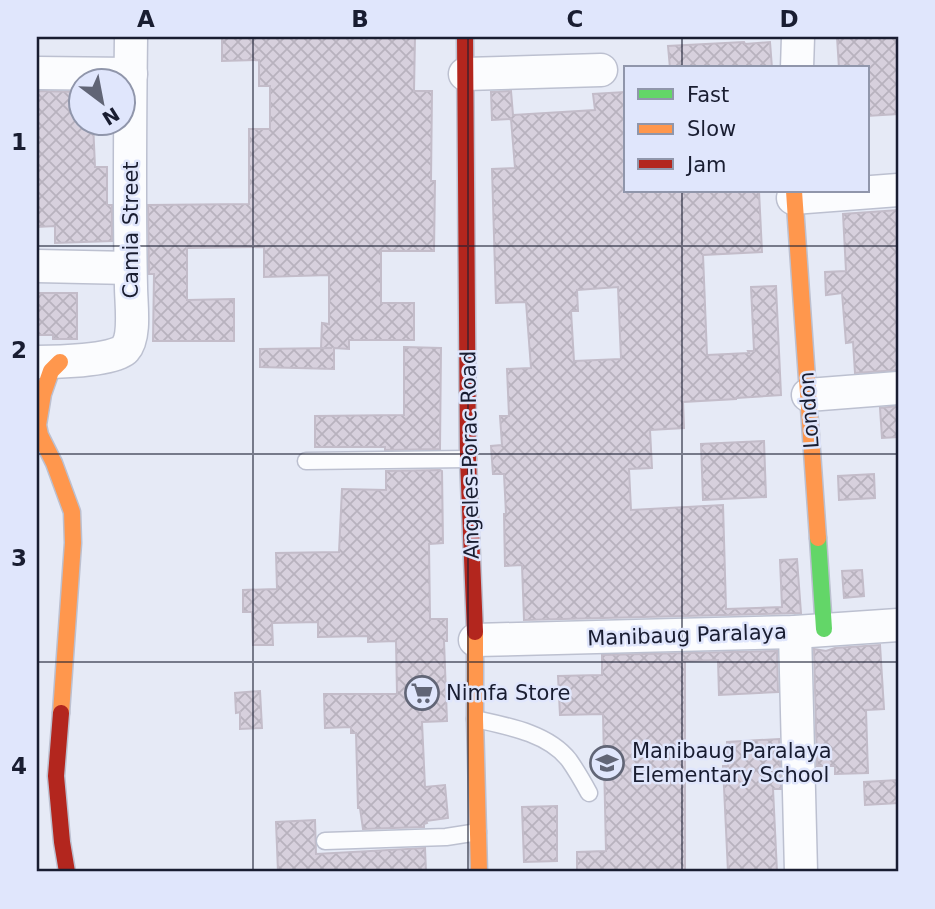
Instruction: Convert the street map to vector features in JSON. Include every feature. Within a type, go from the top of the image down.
[{"type":"street","name":"Camia Street","points":[[131,37],[131,66]]},
{"type":"street","name":"Angeles-Porac Road","points":[[465,37],[468,459],[475,640],[479,872]]},
{"type":"street","points":[[797,66],[798,37]]},
{"type":"street","points":[[465,74],[601,70]]},
{"type":"street","points":[[37,73],[66,73]]},
{"type":"street","name":"Camia Street","points":[[48,362],[113,356],[125,351],[132,338],[131,136]]},
{"type":"street","points":[[869,191],[898,190]]},
{"type":"street","points":[[793,195],[856,192]]},
{"type":"street","name":"London","points":[[793,195],[808,395],[810,630]]},
{"type":"street","points":[[37,266],[130,268]]},
{"type":"street","points":[[48,362],[51,371],[43,394],[38,435],[54,463],[72,513],[73,543],[57,776],[67,872]]},
{"type":"street","points":[[808,395],[898,388]]},
{"type":"street","name":"Manibaug Paralaya","points":[[475,640],[898,625]]},
{"type":"street","points":[[801,872],[810,630]]},
{"type":"lane","points":[[306,461],[468,459]]},
{"type":"lane","points":[[475,719],[510,727],[548,742],[568,759],[589,793]]},
{"type":"lane","points":[[325,841],[446,836],[478,832]]},
{"type":"building","points":[[222,37],[415,37],[414,91],[432,91],[431,181],[435,181],[434,251],[381,251],[381,303],[414,303],[414,340],[349,340],[349,349],[334,348],[334,369],[260,367],[260,349],[332,348],[321,348],[322,323],[329,324],[329,275],[264,277],[264,247],[187,248],[187,300],[234,299],[234,341],[153,341],[154,274],[149,274],[148,205],[249,204],[249,129],[270,129],[270,86],[259,86],[259,60],[222,61]]},
{"type":"building","points":[[837,37],[898,37],[898,114],[869,116],[869,66],[839,66]]},
{"type":"building","points":[[770,42],[772,66],[670,66],[668,46]]},
{"type":"building","points":[[37,91],[66,92],[66,136],[94,136],[95,167],[107,167],[107,205],[112,205],[112,241],[55,243],[55,226],[37,227]]},
{"type":"building","points":[[511,91],[513,115],[595,110],[593,94],[624,92],[624,192],[759,192],[762,252],[703,255],[707,355],[754,351],[751,287],[776,286],[781,395],[683,402],[684,428],[650,430],[652,468],[629,469],[631,510],[723,505],[726,609],[782,607],[780,560],[797,559],[801,613],[524,620],[522,565],[505,566],[504,474],[493,474],[491,446],[502,445],[500,416],[509,416],[507,369],[531,368],[526,302],[496,303],[492,169],[515,168],[511,119],[492,120],[491,92]],"holes":[[[618,287],[621,359],[574,361],[571,311],[578,311],[577,290]]]},
{"type":"building","points":[[898,210],[898,370],[855,373],[853,342],[846,343],[842,293],[826,295],[825,272],[846,271],[843,214]]},
{"type":"building","points":[[37,293],[77,293],[77,339],[53,339],[53,335],[37,335]]},
{"type":"building","points":[[404,347],[441,348],[440,449],[315,447],[315,416],[404,415]]},
{"type":"building","points":[[898,406],[898,437],[882,438],[880,408]]},
{"type":"building","points":[[764,441],[766,497],[703,500],[701,444]]},
{"type":"building","points":[[440,470],[443,543],[429,544],[430,619],[447,619],[447,641],[444,641],[447,721],[422,722],[425,787],[445,785],[448,818],[426,821],[424,827],[363,829],[358,808],[356,733],[351,733],[351,727],[325,728],[324,694],[397,694],[396,641],[368,642],[368,636],[318,637],[318,622],[272,623],[273,645],[253,645],[252,612],[243,612],[243,590],[277,589],[276,553],[339,552],[342,489],[386,490],[386,471]]},
{"type":"building","points":[[874,474],[875,498],[839,500],[838,476]]},
{"type":"building","points":[[862,570],[864,596],[844,598],[842,571]]},
{"type":"building","points":[[880,645],[884,709],[866,710],[868,773],[835,774],[835,766],[817,766],[814,649],[826,651]]},
{"type":"building","points":[[777,651],[778,692],[719,695],[718,660],[685,661],[685,872],[577,872],[577,852],[606,851],[603,714],[560,715],[558,676],[602,675],[602,655]]},
{"type":"building","points":[[260,691],[262,728],[240,729],[240,712],[236,713],[235,693]]},
{"type":"building","points":[[779,739],[781,789],[773,789],[777,872],[728,872],[723,766],[728,766],[727,742]]},
{"type":"building","points":[[898,780],[898,803],[865,805],[864,782]]},
{"type":"building","points":[[557,806],[557,861],[524,862],[522,807]]},
{"type":"building","points":[[315,820],[316,854],[425,848],[426,872],[278,872],[276,822]]},
{"type":"traffic: fast","points":[[818,538],[824,629]]},
{"type":"traffic: slow","points":[[794,192],[818,538]]},
{"type":"traffic: slow","points":[[60,362],[51,371],[43,394],[38,425],[72,512],[73,543],[61,713]]},
{"type":"traffic: slow","points":[[475,632],[479,872]]},
{"type":"traffic: jam","points":[[465,37],[468,459],[475,632]]},
{"type":"traffic: jam","points":[[61,713],[56,776],[67,872]]},
{"type":"place","name":"Nimfa Store","points":[[422,693]]},
{"type":"place","name":"Manibaug Paralaya Elementary School","points":[[607,763]]}]
